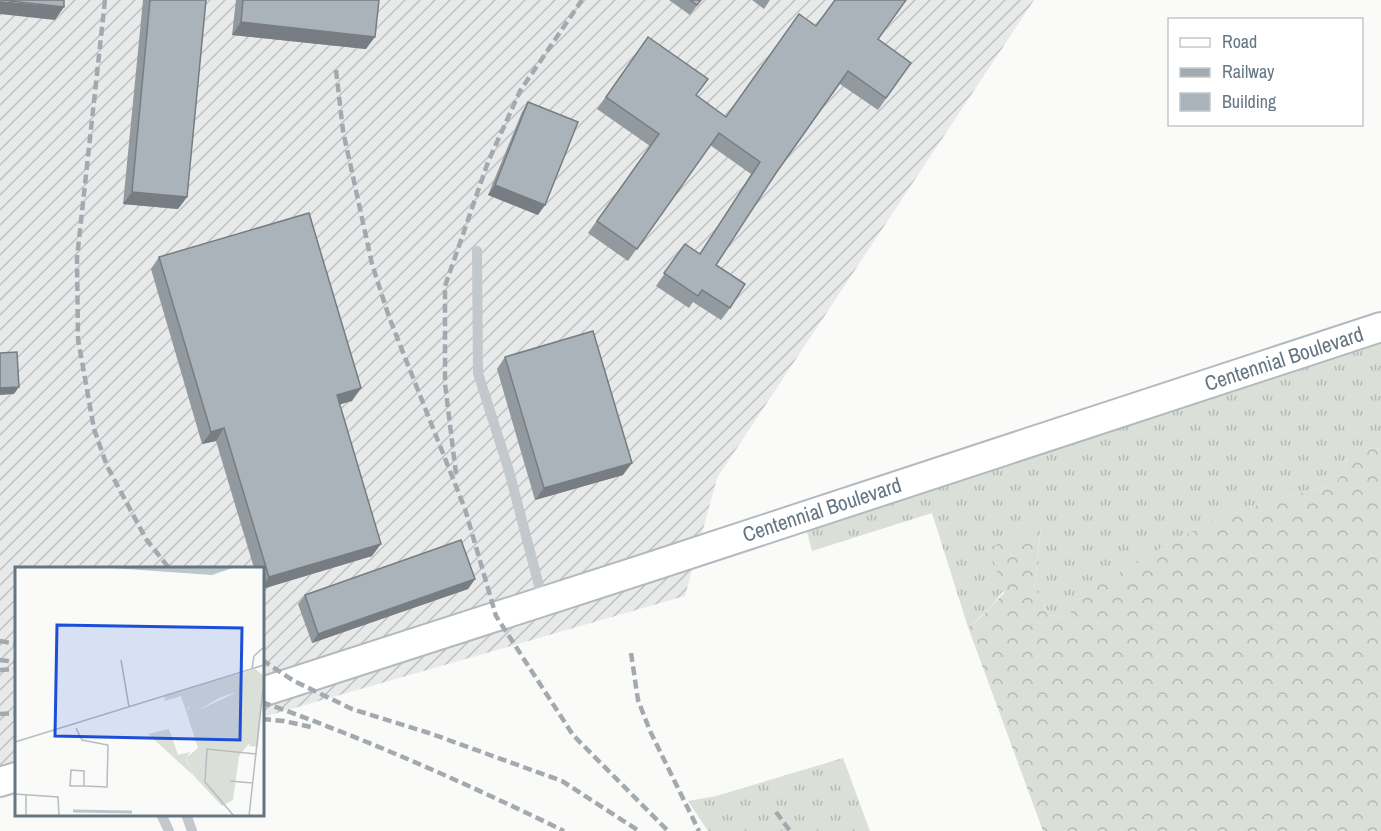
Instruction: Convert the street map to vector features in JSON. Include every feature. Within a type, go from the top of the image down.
[{"type":"main road","name":"Centennial Boulevard","points":[[264,691],[1381,327]]},
{"type":"main road","points":[[0,782],[15,777]]},
{"type":"lane","points":[[477,251],[478,373],[509,471],[544,601]]},
{"type":"lane","points":[[162,816],[169,831]]},
{"type":"lane","points":[[187,816],[192,831]]},
{"type":"shaded area","points":[[0,0],[1034,0],[717,478],[685,596],[264,717],[264,567],[15,567],[15,773],[0,772]]},
{"type":"green space","points":[[1381,327],[1381,450],[1349,445],[1345,470],[1335,484],[1266,502],[1214,520],[1168,544],[1078,600],[1068,617],[1047,615],[1042,595],[1034,592],[1041,527],[1002,593],[968,627],[932,513],[812,551],[803,517]]},
{"type":"green space","points":[[1349,445],[1381,450],[1381,831],[1043,831],[968,627],[1004,593],[989,548],[1041,526],[1034,591],[1042,595],[1047,615],[1068,617],[1078,600],[1107,580],[1214,520],[1266,502],[1335,484],[1345,470]]},
{"type":"green space","points":[[843,758],[870,831],[708,831],[688,801],[716,796]]},
{"type":"building","points":[[0,0],[64,0],[64,7]]},
{"type":"building","points":[[150,0],[206,0],[187,197],[132,192]]},
{"type":"building","points":[[243,0],[379,0],[375,37],[241,22]]},
{"type":"building","points":[[690,0],[701,0],[697,5]]},
{"type":"building","points":[[835,0],[906,0],[878,39],[911,63],[886,98],[848,71],[776,173],[716,265],[745,284],[730,308],[702,290],[698,296],[664,273],[685,244],[700,254],[760,162],[719,133],[637,249],[597,221],[659,134],[606,97],[648,37],[708,79],[696,95],[726,117],[799,14],[816,26]]},
{"type":"building","points":[[528,102],[578,122],[545,205],[495,185]]},
{"type":"building","points":[[309,213],[361,388],[337,395],[381,544],[269,577],[224,428],[211,432],[159,257]]},
{"type":"building","points":[[593,331],[632,463],[544,488],[505,357]]},
{"type":"building","points":[[17,352],[19,387],[0,388],[0,353]]},
{"type":"building","points":[[461,540],[475,579],[318,634],[305,595]]},
{"type":"railway","points":[[105,0],[77,258],[78,339],[94,429],[107,466],[146,539],[168,567]]},
{"type":"railway","points":[[456,474],[445,384],[445,286],[488,162],[520,91],[582,0]]},
{"type":"railway","points":[[336,70],[343,131],[372,264],[389,317],[465,509],[496,616],[573,735],[668,831]]},
{"type":"railway","points":[[0,641],[15,644]]},
{"type":"railway","points":[[631,653],[638,700],[650,731],[699,831]]},
{"type":"railway","points":[[0,660],[15,662]]},
{"type":"railway","points":[[264,661],[294,681],[352,709],[429,733],[562,781],[639,831]]},
{"type":"railway","points":[[0,670],[15,669]]},
{"type":"railway","points":[[264,703],[415,762],[564,831]]},
{"type":"railway","points":[[0,714],[15,713]]},
{"type":"railway","points":[[264,719],[315,728]]},
{"type":"railway","points":[[776,812],[790,831]]}]
